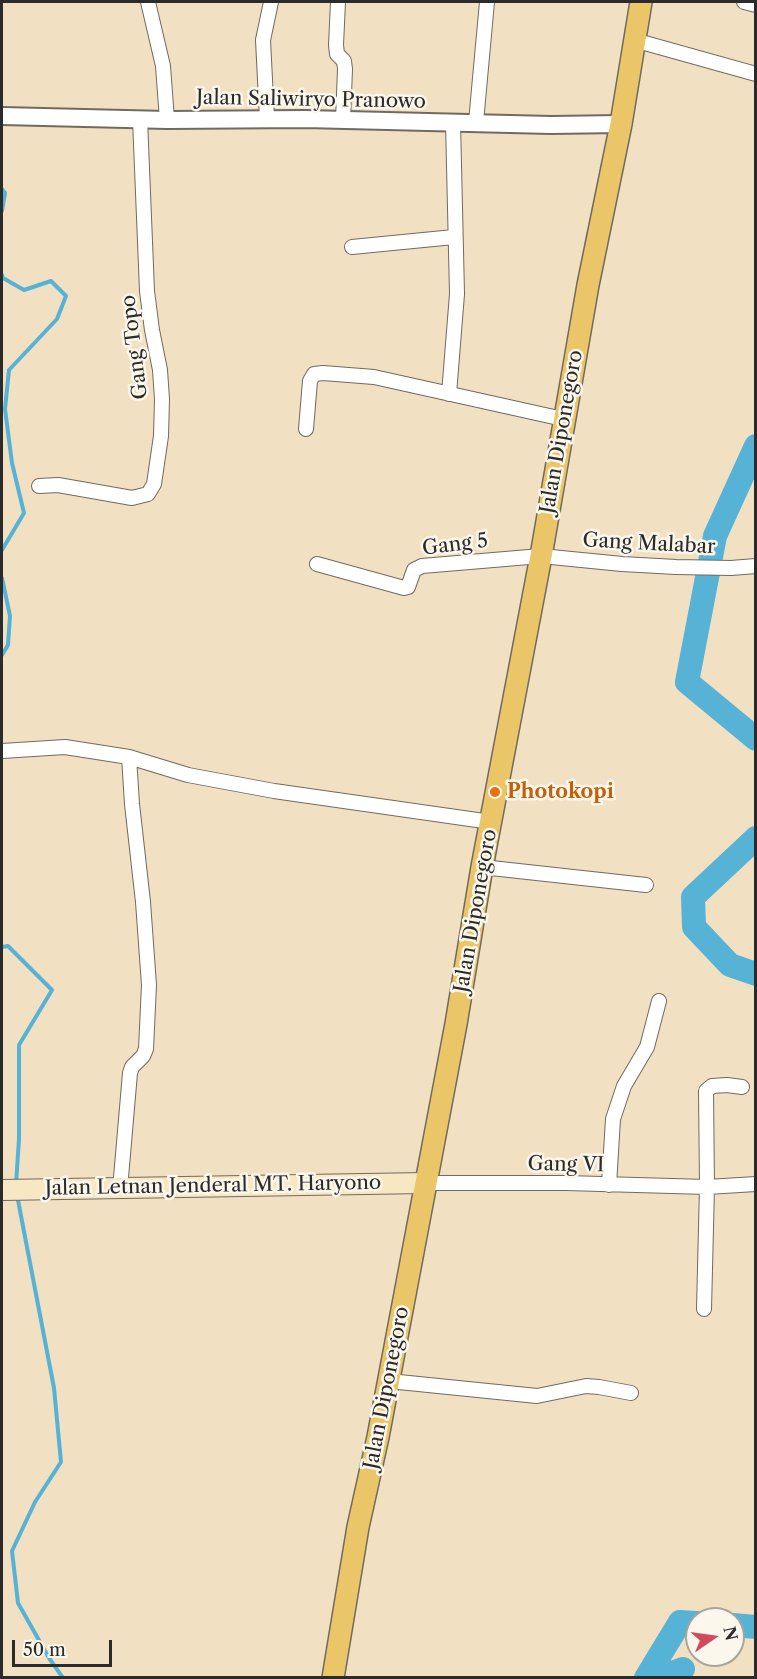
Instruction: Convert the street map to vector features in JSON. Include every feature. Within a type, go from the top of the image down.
[{"type":"main road","name":"Jalan Diponegoro","points":[[333,1677],[358,1527],[389,1381],[456,1024],[482,867],[541,556],[563,419],[621,124],[641,2]]},
{"type":"main road","name":"Jalan Letnan Jenderal MT. Haryono","points":[[2,1191],[425,1183]]},
{"type":"street","points":[[148,2],[163,66],[167,120]]},
{"type":"street","points":[[267,119],[262,40],[271,2]]},
{"type":"street","points":[[338,2],[336,45],[337,54],[344,61],[343,120]]},
{"type":"street","points":[[476,122],[487,2]]},
{"type":"street","points":[[744,2],[756,4]]},
{"type":"street","points":[[634,40],[756,74]]},
{"type":"street","name":"Jalan Saliwiryo Pranowo","points":[[2,116],[550,125],[621,124]]},
{"type":"street","name":"Gang Topo","points":[[39,486],[58,485],[132,498],[148,494],[154,484],[161,436],[162,399],[160,370],[147,291],[140,119]]},
{"type":"street","points":[[449,394],[457,294],[453,122]]},
{"type":"street","points":[[352,247],[454,237]]},
{"type":"street","points":[[306,429],[310,381],[314,374],[323,373],[374,377],[563,419]]},
{"type":"street","name":"Gang 5","points":[[317,564],[404,588],[408,586],[414,570],[423,566],[541,556]]},
{"type":"street","name":"Gang Malabar","points":[[541,556],[676,567],[756,566]]},
{"type":"street","points":[[2,751],[66,747],[129,757],[188,775],[274,791],[491,822]]},
{"type":"street","points":[[120,1189],[130,1073],[146,1049],[149,985],[129,757]]},
{"type":"street","points":[[482,867],[646,885]]},
{"type":"street","points":[[609,1185],[613,1119],[624,1086],[647,1047],[658,1001]]},
{"type":"street","points":[[704,1310],[707,1187],[706,1091],[712,1086],[742,1087]]},
{"type":"street","name":"Gang VI","points":[[425,1183],[566,1183],[707,1187],[756,1184]]},
{"type":"street","points":[[389,1381],[537,1396],[586,1386],[631,1393]]},
{"type":"waterway","points":[[2,189],[5,193],[2,211]]},
{"type":"waterway","points":[[2,275],[3,278],[24,290],[51,281],[66,296],[57,319],[9,370],[5,409],[12,463],[24,513],[2,550]]},
{"type":"waterway","points":[[756,446],[715,536],[687,682],[756,739]]},
{"type":"waterway","points":[[2,578],[10,616],[8,645],[2,655]]},
{"type":"waterway","points":[[756,838],[693,897],[694,927],[730,965],[756,974]]},
{"type":"waterway","points":[[2,947],[8,946],[52,990],[19,1045],[19,1139],[16,1184]]},
{"type":"waterway","points":[[17,1195],[54,1388],[61,1462],[35,1502],[12,1551],[18,1603],[63,1678]]},
{"type":"waterway","points":[[646,1678],[680,1622],[685,1622]]},
{"type":"waterway","points":[[745,1626],[756,1627]]},
{"type":"waterway","points":[[664,1678],[683,1669]]},
{"type":"waterway","points":[[658,1678],[683,1669],[676,1678]]},
{"type":"place","name":"Photokopi","points":[[495,792]]}]
